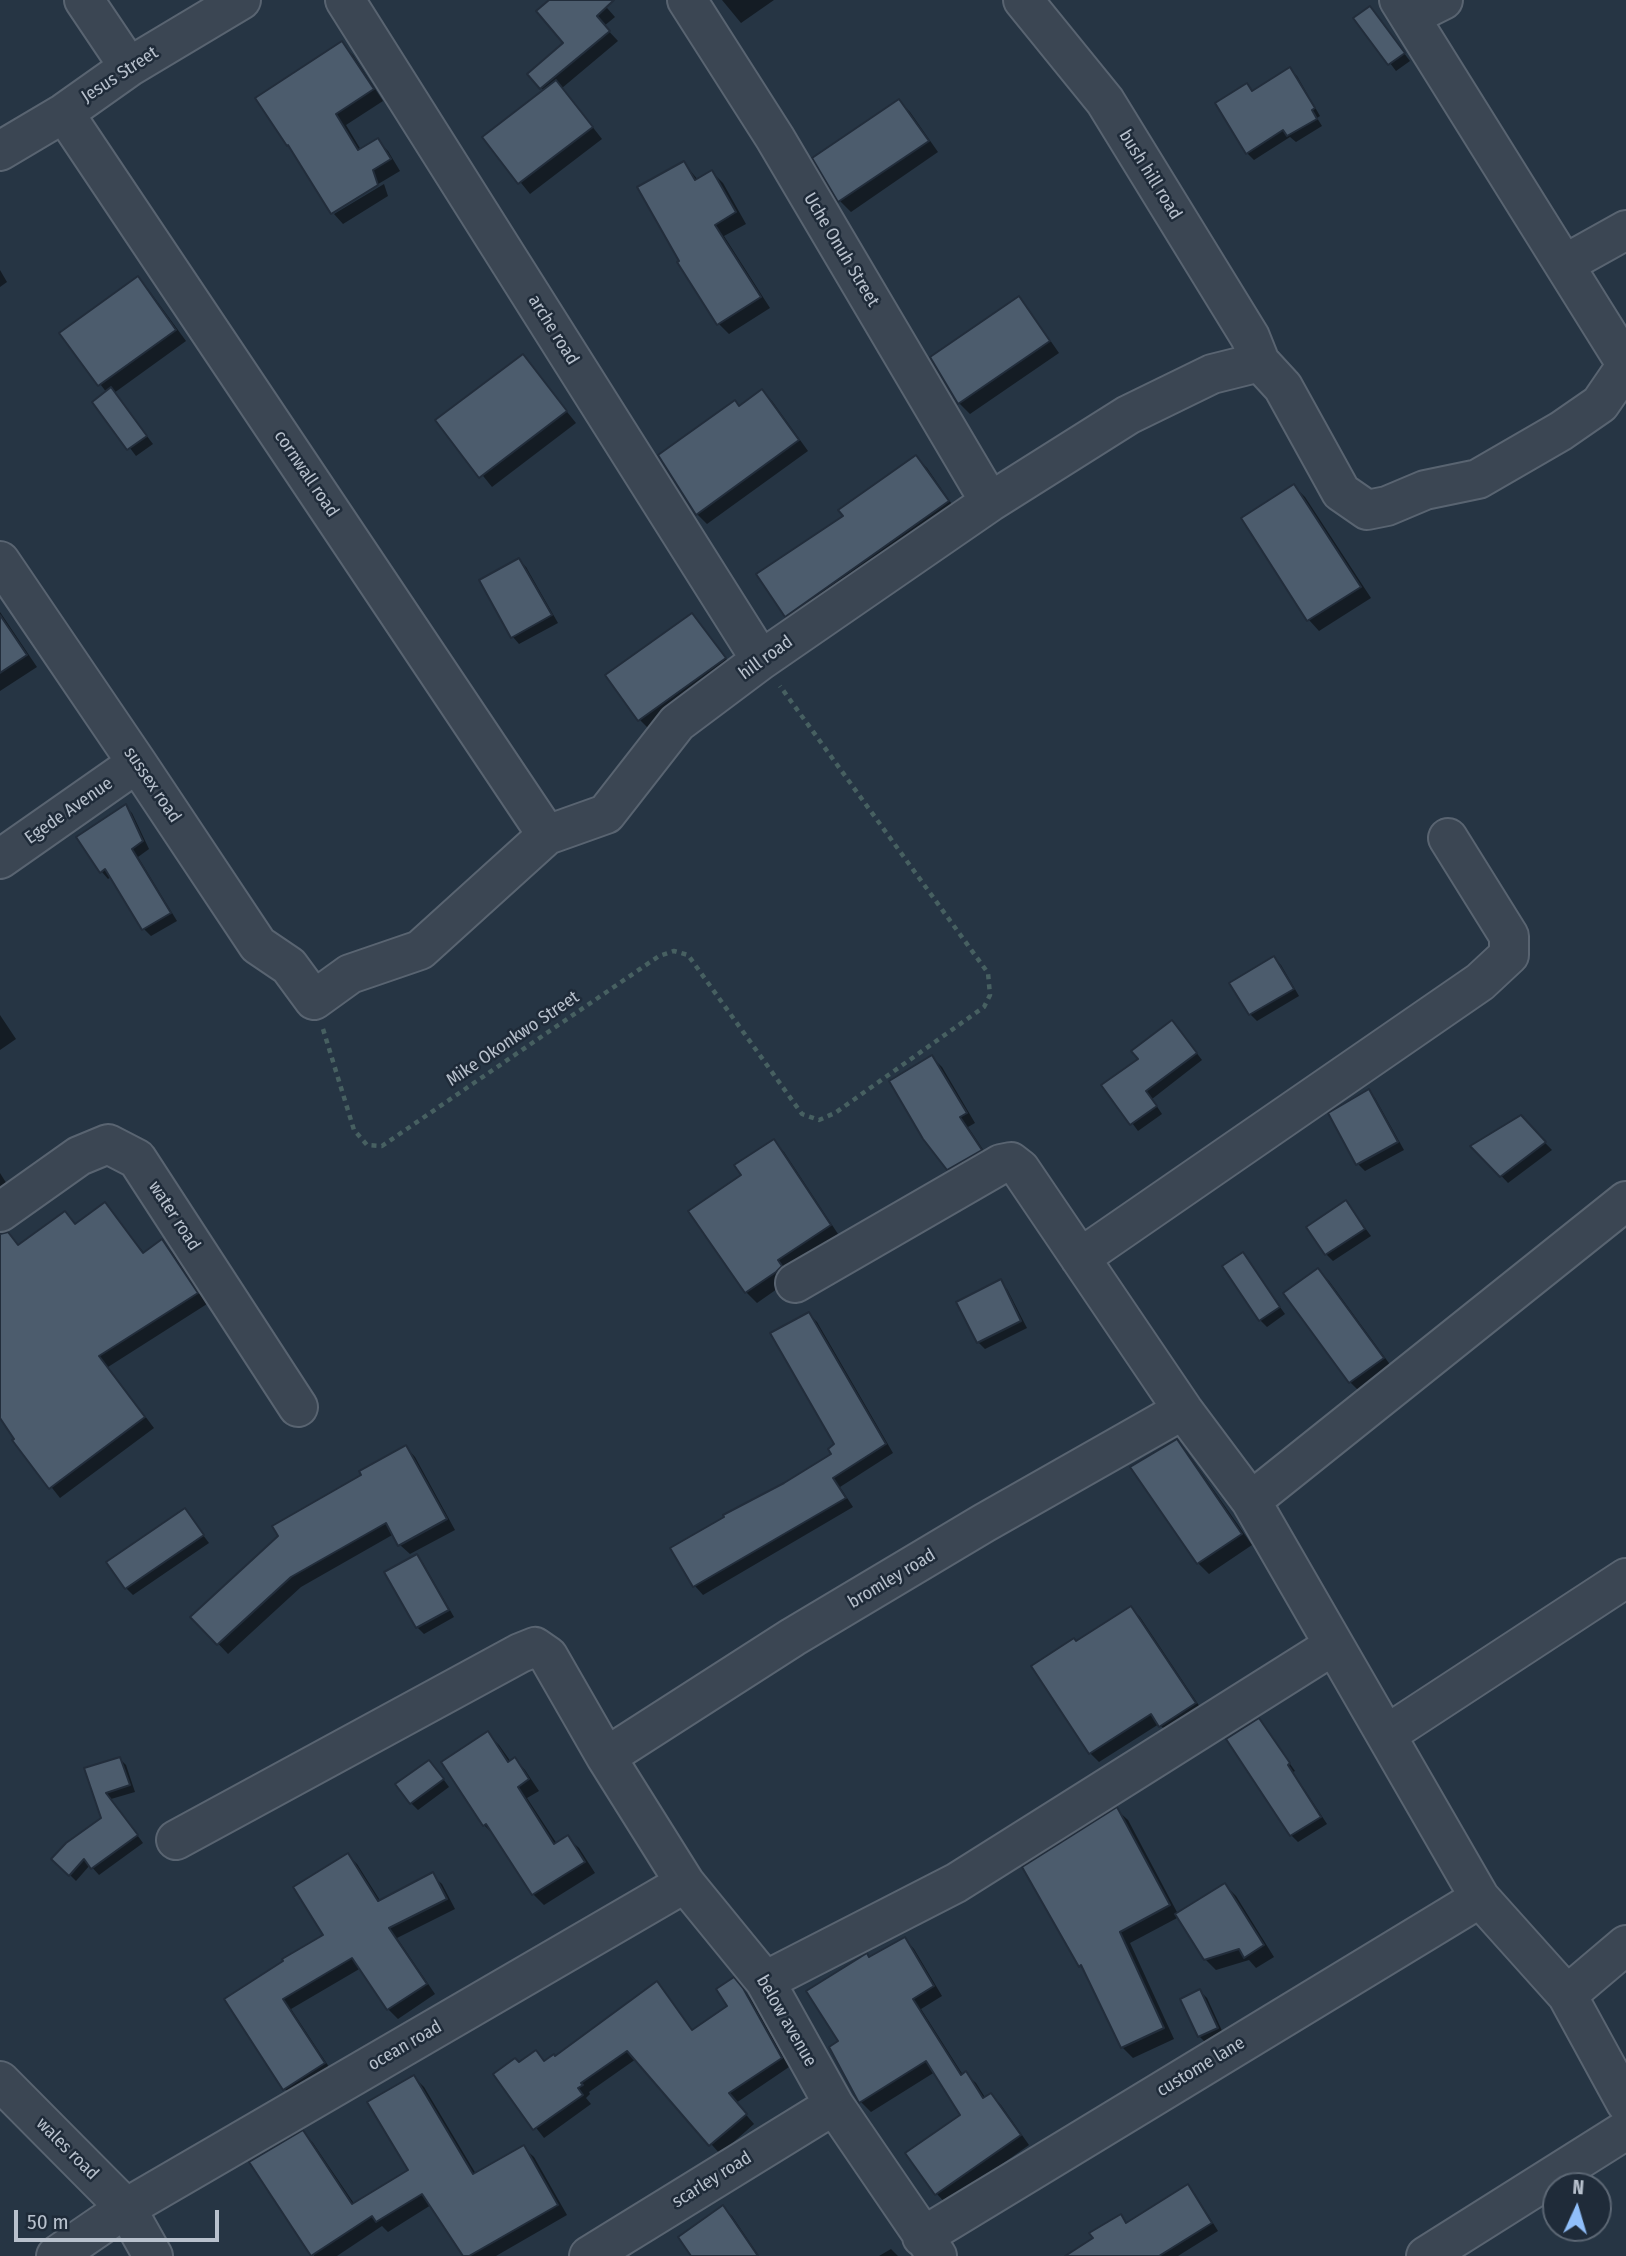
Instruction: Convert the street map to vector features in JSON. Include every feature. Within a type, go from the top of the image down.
[{"type":"street","points":[[84,0],[129,67]]},
{"type":"street","name":"Jesus Street","points":[[0,151],[64,113],[129,67],[241,0]]},
{"type":"street","name":"arche road","points":[[345,0],[761,660]]},
{"type":"street","name":"Uche Onuh Street","points":[[687,0],[775,138],[990,502]]},
{"type":"street","name":"bush hill road","points":[[1024,0],[1105,101],[1250,337],[1260,362],[1283,387],[1341,492],[1367,510],[1387,506],[1425,490],[1478,479],[1561,431],[1600,404],[1626,365]]},
{"type":"street","points":[[1418,5],[1564,264],[1626,365]]},
{"type":"street","name":"cornwall road","points":[[64,113],[547,835]]},
{"type":"street","points":[[1564,264],[1626,230]]},
{"type":"street","name":"hill road","points":[[314,1000],[351,974],[420,950],[547,835],[606,814],[677,723],[761,660],[990,502],[1128,415],[1212,374],[1260,362]]},
{"type":"street","name":"sussex road","points":[[0,561],[258,945],[289,966],[314,1000]]},
{"type":"street","name":"Egede Avenue","points":[[0,859],[138,763]]},
{"type":"street","points":[[1080,1258],[1480,982],[1509,955],[1509,936],[1448,838]]},
{"type":"street","name":"water road","points":[[0,1212],[79,1156],[108,1144],[137,1159],[298,1407]]},
{"type":"street","points":[[795,1283],[1001,1164],[1011,1162],[1020,1169],[1183,1410],[1251,1500],[1480,1898],[1567,1996],[1626,2103]]},
{"type":"street","points":[[1251,1500],[1626,1200]]},
{"type":"street","name":"bromley road","points":[[606,1756],[817,1623],[984,1523],[1183,1410]]},
{"type":"street","points":[[1386,1735],[1626,1578]]},
{"type":"street","points":[[765,1981],[956,1883],[1334,1645]]},
{"type":"street","name":"below avenue","points":[[176,1840],[535,1647],[548,1656],[685,1883],[765,1981],[834,2105],[930,2246]]},
{"type":"street","name":"ocean road","points":[[56,2256],[126,2208],[685,1883]]},
{"type":"street","name":"custome lane","points":[[930,2246],[1480,1898]]},
{"type":"street","points":[[1567,1996],[1626,1945]]},
{"type":"street","name":"wales road","points":[[0,2081],[126,2208],[153,2256]]},
{"type":"street","name":"scarley road","points":[[589,2256],[834,2105]]},
{"type":"street","points":[[1426,2256],[1626,2130]]},
{"type":"path","name":"Mike Okonkwo Street","points":[[314,1000],[354,1130],[367,1145],[382,1146],[659,956],[674,951],[688,955],[802,1114],[819,1120],[835,1114],[984,1007],[990,995],[988,972],[761,660]]},
{"type":"building","points":[[549,0],[614,0],[597,16],[610,31],[540,89],[527,74],[563,43],[536,11]]},
{"type":"building","points":[[1370,6],[1405,53],[1388,65],[1353,18]]},
{"type":"building","points":[[342,41],[374,89],[336,114],[358,150],[378,138],[391,159],[373,170],[378,185],[331,214],[255,98]]},
{"type":"building","points":[[1290,67],[1315,108],[1312,110],[1317,119],[1287,136],[1283,130],[1246,154],[1215,103],[1247,83],[1252,91]]},
{"type":"building","points":[[556,80],[593,127],[518,184],[482,137]]},
{"type":"building","points":[[899,99],[929,141],[838,202],[812,158]]},
{"type":"building","points":[[684,161],[695,180],[712,170],[736,212],[715,225],[761,297],[717,325],[677,262],[679,261],[637,187]]},
{"type":"building","points":[[138,276],[176,330],[98,386],[59,333]]},
{"type":"building","points":[[1019,296],[1050,341],[958,404],[930,357]]},
{"type":"building","points":[[523,354],[567,411],[479,478],[435,420]]},
{"type":"building","points":[[111,387],[147,436],[127,450],[92,402]]},
{"type":"building","points":[[762,389],[799,440],[696,515],[658,455],[735,400],[739,406]]},
{"type":"building","points":[[916,455],[949,501],[785,617],[756,574],[843,516],[838,510]]},
{"type":"building","points":[[1294,484],[1361,587],[1307,621],[1241,518]]},
{"type":"building","points":[[519,558],[552,615],[511,638],[479,580]]},
{"type":"building","points":[[692,613],[726,658],[638,721],[605,675]]},
{"type":"building","points":[[0,615],[27,655],[0,673]]},
{"type":"building","points":[[126,804],[143,841],[132,849],[171,913],[142,930],[105,869],[100,873],[76,837]]},
{"type":"building","points":[[1274,956],[1294,989],[1249,1015],[1229,983]]},
{"type":"building","points":[[1172,1020],[1197,1053],[1146,1091],[1157,1106],[1130,1125],[1101,1085],[1138,1059],[1131,1051]]},
{"type":"building","points":[[932,1055],[967,1113],[960,1117],[982,1150],[947,1170],[923,1139],[889,1081]]},
{"type":"building","points":[[1369,1089],[1398,1142],[1356,1165],[1328,1113]]},
{"type":"building","points":[[1521,1115],[1546,1142],[1500,1177],[1470,1146]]},
{"type":"building","points":[[774,1139],[831,1225],[778,1260],[782,1266],[776,1272],[745,1293],[688,1211],[741,1175],[734,1165]]},
{"type":"building","points":[[1346,1200],[1365,1229],[1325,1255],[1306,1227]]},
{"type":"building","points":[[105,1202],[143,1253],[162,1239],[198,1293],[99,1356],[145,1417],[49,1489],[12,1440],[14,1439],[0,1418],[0,1234],[8,1232],[18,1245],[65,1211],[75,1224]]},
{"type":"building","points":[[1243,1252],[1280,1307],[1259,1321],[1222,1266]]},
{"type":"building","points":[[1318,1268],[1384,1358],[1349,1383],[1283,1293]]},
{"type":"building","points":[[1001,1279],[1021,1321],[977,1343],[956,1302]]},
{"type":"building","points":[[809,1312],[886,1444],[833,1478],[846,1498],[693,1587],[670,1548],[831,1454],[828,1449],[834,1444],[770,1333]]},
{"type":"building","points":[[1177,1439],[1242,1534],[1197,1564],[1130,1467]]},
{"type":"building","points":[[406,1445],[447,1519],[398,1546],[386,1523],[291,1577],[217,1645],[190,1617],[278,1536],[272,1526],[361,1475],[359,1471]]},
{"type":"building","points":[[185,1508],[204,1535],[125,1589],[106,1562]]},
{"type":"building","points":[[417,1554],[449,1610],[416,1628],[384,1572]]},
{"type":"building","points":[[1131,1606],[1196,1703],[1159,1727],[1151,1714],[1089,1754],[1031,1666]]},
{"type":"building","points":[[1259,1718],[1290,1763],[1288,1765],[1321,1817],[1290,1836],[1226,1739]]},
{"type":"building","points":[[488,1731],[508,1762],[515,1757],[529,1779],[518,1787],[554,1844],[568,1835],[585,1862],[532,1895],[486,1824],[483,1826],[441,1762]]},
{"type":"building","points":[[120,1757],[130,1785],[106,1793],[138,1835],[91,1869],[84,1859],[69,1876],[51,1859],[66,1843],[101,1818],[84,1768]]},
{"type":"building","points":[[429,1760],[444,1779],[410,1804],[395,1784]]},
{"type":"building","points":[[1117,1807],[1170,1905],[1120,1932],[1164,2028],[1121,2048],[1081,1965],[1079,1967],[1022,1867]]},
{"type":"building","points":[[348,1853],[378,1901],[433,1872],[447,1899],[389,1928],[427,1984],[387,2010],[352,1958],[283,1999],[325,2063],[283,2090],[224,1999],[283,1961],[282,1959],[323,1935],[293,1887]]},
{"type":"building","points":[[1225,1883],[1264,1945],[1244,1958],[1239,1949],[1204,1960],[1175,1914]]},
{"type":"building","points":[[905,1937],[934,1986],[913,1999],[961,2075],[966,2071],[983,2098],[991,2093],[1021,2135],[935,2195],[905,2153],[960,2115],[926,2061],[859,2103],[829,2047],[838,2041],[806,1991],[867,1953],[869,1957]]},
{"type":"building","points":[[734,1977],[743,1988],[782,2058],[729,2093],[747,2114],[709,2146],[627,2051],[581,2083],[583,2085],[578,2088],[583,2095],[533,2130],[493,2074],[515,2058],[519,2062],[536,2050],[544,2061],[554,2054],[555,2056],[657,1981],[692,2030],[727,2006],[716,1989]]},
{"type":"building","points":[[1200,1989],[1218,2028],[1198,2037],[1180,1999]]},
{"type":"building","points":[[414,2075],[473,2174],[524,2145],[558,2205],[469,2256],[463,2256],[422,2194],[376,2222],[372,2216],[311,2256],[249,2162],[303,2130],[352,2204],[408,2170],[367,2102]]},
{"type":"building","points":[[1188,2184],[1212,2223],[1159,2256],[1065,2256],[1093,2238],[1089,2233],[1121,2214],[1126,2223]]},
{"type":"building","points":[[723,2205],[758,2256],[691,2256],[678,2237]]}]
